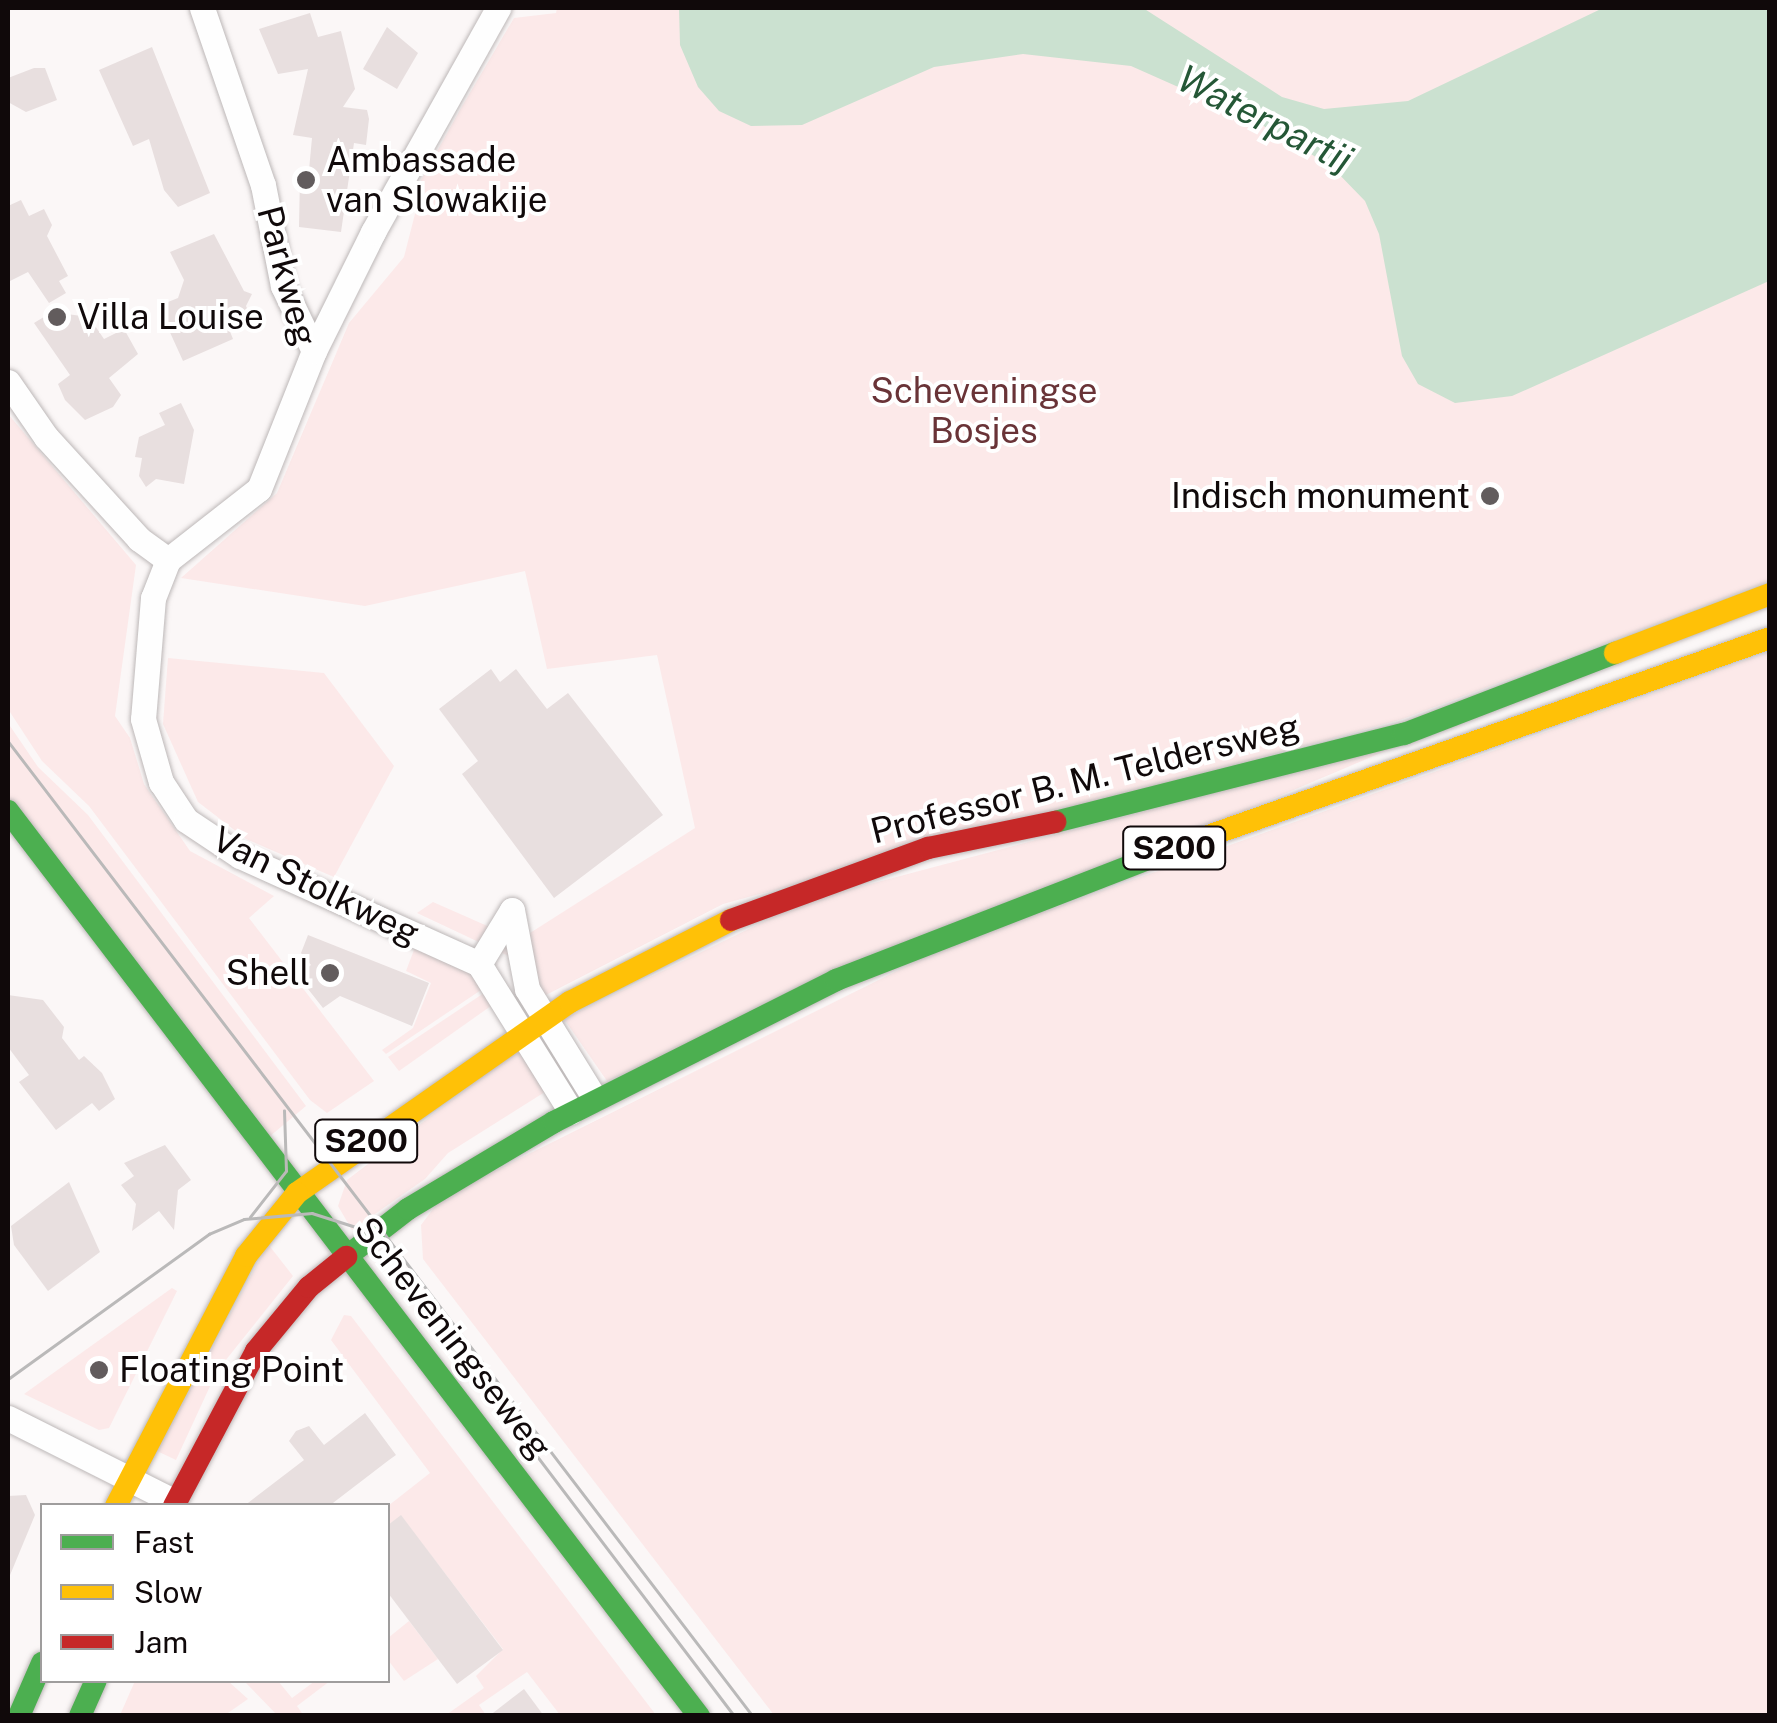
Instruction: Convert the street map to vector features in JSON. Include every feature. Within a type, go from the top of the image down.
[{"type":"main road","name":"Professor B. M. Teldersweg","points":[[297,1193],[522,1033],[655,956],[821,884],[928,848],[1152,802],[1404,734],[1770,594]]},
{"type":"main road","name":"S200","points":[[175,1503],[256,1351],[310,1287],[408,1208],[571,1112],[747,1021],[957,928],[1770,638]]},
{"type":"main road","name":"Scheveningseweg","points":[[8,811],[698,1716]]},
{"type":"main road","name":"S200","points":[[117,1503],[246,1256],[297,1193]]},
{"type":"main road","points":[[20,1716],[40,1667]]},
{"type":"main road","points":[[80,1716],[95,1683]]},
{"type":"street","name":"Parkweg","points":[[168,560],[259,489],[314,352],[283,286],[264,185],[202,8]]},
{"type":"street","points":[[314,352],[444,96],[498,8]]},
{"type":"street","points":[[8,382],[46,437],[140,539],[168,560]]},
{"type":"street","name":"Van Stolkweg","points":[[168,560],[153,598],[143,719],[160,782],[186,820],[240,856],[479,964]]},
{"type":"street","points":[[571,1112],[479,964],[512,910],[527,989],[596,1099]]},
{"type":"street","points":[[8,1421],[38,1432],[172,1503]]},
{"type":"green space","name":"Scheveningse Bosjes","points":[[557,8],[1769,8],[1769,581],[1403,719],[723,904],[544,996],[521,962],[417,913],[433,902],[519,940],[695,828],[657,655],[547,669],[525,571],[365,606],[181,578],[277,493],[349,323],[404,257],[417,206],[410,200],[461,108],[514,18],[556,13]]},
{"type":"green space","points":[[8,414],[136,565],[115,716],[130,738],[144,784],[190,851],[274,896],[249,918],[374,1081],[327,1113],[310,1100],[89,806],[42,761],[8,709]]},
{"type":"green space","points":[[1769,652],[1769,1715],[774,1715],[423,1259],[421,1225],[442,1197],[943,948]]},
{"type":"green space","points":[[168,658],[324,673],[394,766],[334,877],[246,839],[198,802],[163,724]]},
{"type":"green space","points":[[8,723],[38,767],[88,815],[306,1106],[263,1142],[8,806]]},
{"type":"green space","points":[[1409,741],[607,1081],[564,1019],[806,901]]},
{"type":"green space","points":[[417,942],[475,969],[487,986],[386,1054],[382,1050],[413,1028],[431,983],[406,971]]},
{"type":"green space","points":[[490,989],[498,1001],[399,1071],[388,1057]]},
{"type":"green space","points":[[519,1049],[548,1090],[448,1153],[425,1179],[352,1230],[338,1206],[347,1180]]},
{"type":"green space","points":[[268,1244],[293,1276],[217,1371],[176,1460],[157,1451]]},
{"type":"green space","points":[[172,1288],[177,1291],[109,1428],[99,1430],[24,1394]]},
{"type":"green space","points":[[344,1315],[351,1316],[656,1715],[560,1715],[527,1672],[479,1705],[486,1715],[446,1715],[484,1688],[476,1676],[503,1649],[401,1516],[390,1524],[390,1504],[430,1473],[331,1340]]},
{"type":"green space","points":[[409,1621],[438,1659],[404,1681],[390,1663],[390,1636]]},
{"type":"green space","points":[[134,1683],[230,1683],[248,1699],[225,1715],[120,1715]]},
{"type":"green space","points":[[246,1683],[280,1683],[292,1698],[312,1683],[327,1683],[297,1706],[304,1716],[277,1715]]},
{"type":"water","name":"Waterpartij","points":[[679,8],[1143,8],[1282,97],[1324,109],[1408,101],[1603,8],[1769,8],[1769,281],[1512,396],[1455,403],[1418,384],[1402,356],[1379,234],[1365,201],[1331,166],[1257,122],[1131,66],[1023,54],[934,67],[802,125],[751,126],[719,111],[698,87],[680,45]]},
{"type":"building","points":[[310,13],[318,37],[341,31],[355,89],[343,107],[367,110],[369,119],[366,145],[354,143],[341,232],[299,227],[300,176],[309,170],[312,138],[293,135],[308,69],[278,74],[259,29]]},
{"type":"building","points":[[387,27],[418,53],[397,89],[363,69]]},
{"type":"building","points":[[152,47],[210,193],[178,207],[164,190],[149,139],[133,146],[99,70]]},
{"type":"building","points":[[45,68],[57,100],[26,112],[8,102],[8,78]]},
{"type":"building","points":[[21,200],[29,216],[44,209],[52,225],[47,236],[68,276],[59,281],[66,293],[49,303],[28,272],[8,282],[8,206]]},
{"type":"building","points":[[214,234],[244,291],[252,294],[246,306],[252,320],[229,329],[233,339],[183,361],[158,306],[178,298],[184,280],[170,252]]},
{"type":"building","points":[[52,312],[89,317],[104,339],[124,329],[138,354],[109,378],[121,395],[113,407],[85,420],[65,400],[58,384],[70,375],[34,323]]},
{"type":"building","points":[[181,403],[194,430],[184,484],[156,479],[146,487],[139,476],[142,458],[135,457],[139,437],[165,425],[159,413]]},
{"type":"building","points":[[491,669],[500,682],[516,669],[547,709],[568,693],[663,815],[554,898],[462,774],[478,761],[439,709]]},
{"type":"building","points":[[308,935],[429,983],[412,1026],[340,996],[323,1008],[297,975],[311,965],[301,953]]},
{"type":"building","points":[[8,995],[43,1000],[64,1027],[62,1038],[79,1060],[84,1056],[102,1073],[115,1099],[99,1111],[92,1103],[56,1130],[19,1082],[29,1075],[8,1047]]},
{"type":"building","points":[[165,1145],[191,1180],[178,1190],[174,1230],[159,1211],[132,1231],[136,1204],[121,1185],[134,1176],[124,1163]]},
{"type":"building","points":[[69,1182],[100,1252],[48,1291],[14,1245],[11,1226]]},
{"type":"building","points":[[365,1413],[396,1455],[333,1503],[248,1503],[304,1460],[289,1441],[296,1431],[309,1426],[324,1445]]},
{"type":"building","points":[[26,1495],[35,1515],[8,1580],[8,1496]]},
{"type":"building","points":[[401,1515],[503,1650],[457,1684],[390,1596],[390,1523]]},
{"type":"building","points":[[524,1689],[544,1716],[489,1716]]},
{"type":"tram line","points":[[8,741],[753,1716]]},
{"type":"tram line","points":[[250,1217],[286,1171],[284,1111]]},
{"type":"tram line","points":[[8,1379],[209,1234],[244,1219],[312,1213],[359,1228],[383,1245]]},
{"type":"tram line","points":[[459,1353],[735,1716]]},
{"type":"traffic: fast","points":[[1055,822],[1404,734],[1615,653]]},
{"type":"traffic: fast","points":[[8,811],[699,1716]]},
{"type":"traffic: fast","points":[[346,1257],[408,1209],[554,1122],[836,980],[1191,842]]},
{"type":"traffic: fast","points":[[19,1716],[40,1668]]},
{"type":"traffic: fast","points":[[80,1716],[95,1683]]},
{"type":"traffic: slow","points":[[1615,653],[1770,594]]},
{"type":"traffic: slow","points":[[1191,842],[1770,638]]},
{"type":"traffic: slow","points":[[297,1193],[570,1002],[731,920]]},
{"type":"traffic: slow","points":[[118,1503],[246,1256],[297,1193]]},
{"type":"traffic: jam","points":[[731,920],[928,848],[1055,822]]},
{"type":"traffic: jam","points":[[176,1503],[256,1351],[309,1287],[346,1257]]},
{"type":"place","name":"Ambassade van Slowakije","points":[[306,180]]},
{"type":"place","name":"Villa Louise","points":[[57,317]]},
{"type":"place","name":"Indisch monument","points":[[1490,496]]},
{"type":"place","name":"Shell","points":[[330,973]]},
{"type":"place","name":"Floating Point","points":[[99,1370]]}]
